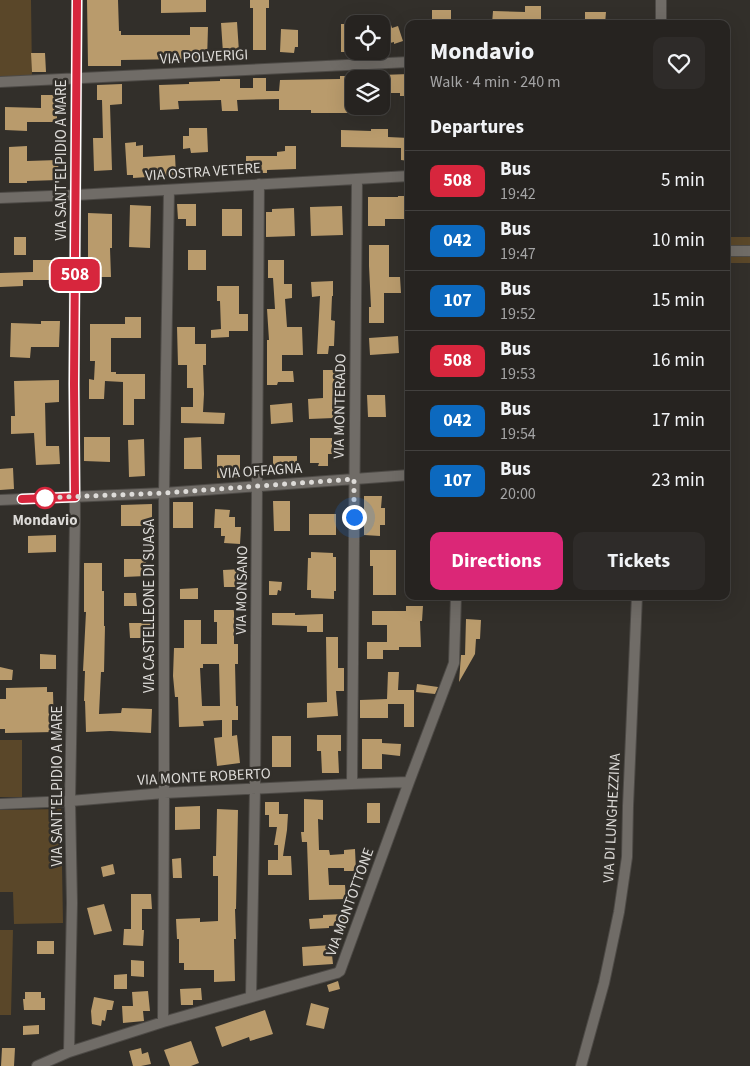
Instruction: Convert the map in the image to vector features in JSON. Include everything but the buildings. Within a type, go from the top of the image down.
[{"type":"street","name":"VIA SANT'ELPIDIO A MARE","points":[[69,1052],[72,904],[70,801],[75,520],[77,0]]},
{"type":"street","points":[[660,20],[661,0]]},
{"type":"street","name":"VIA POLVERIGI","points":[[0,82],[405,62]]},
{"type":"street","name":"VIA OSTRA VETERE","points":[[0,198],[405,176]]},
{"type":"street","name":"VIA MONTERADO","points":[[352,784],[357,179]]},
{"type":"street","name":"VIA MONSANO","points":[[251,996],[255,788],[260,184]]},
{"type":"street","name":"VIA CASTELLEONE DI SUASA","points":[[163,1022],[164,493],[169,190]]},
{"type":"street","points":[[730,251],[750,251]]},
{"type":"street","name":"VIA OFFAGNA","points":[[0,500],[115,496],[405,475]]},
{"type":"street","name":"VIA MONTOTTONE","points":[[37,1066],[69,1052],[163,1022],[340,971],[455,661],[456,600]]},
{"type":"street","name":"VIA DI LUNGHEZZINA","points":[[581,1066],[604,983],[619,912],[627,857],[637,600]]},
{"type":"street","name":"VIA MONTE ROBERTO","points":[[0,804],[255,788],[409,782]]},
{"type":"shaded area","points":[[0,0],[31,0],[32,76],[0,77]]},
{"type":"shaded area","points":[[730,237],[750,237],[750,263],[730,263]]},
{"type":"shaded area","points":[[0,740],[22,740],[22,797],[0,797]]},
{"type":"shaded area","points":[[61,809],[63,923],[14,924],[13,892],[0,892],[0,810]]},
{"type":"shaded area","points":[[0,930],[13,930],[11,1015],[0,1015]]},
{"type":"bus line","name":"508","points":[[22,499],[75,497],[77,0]]},
{"type":"place","name":"Mondavio","points":[[45,498]]},
{"type":"route","points":[[45,498],[39,498],[164,493],[354,479],[354,517]]}]
